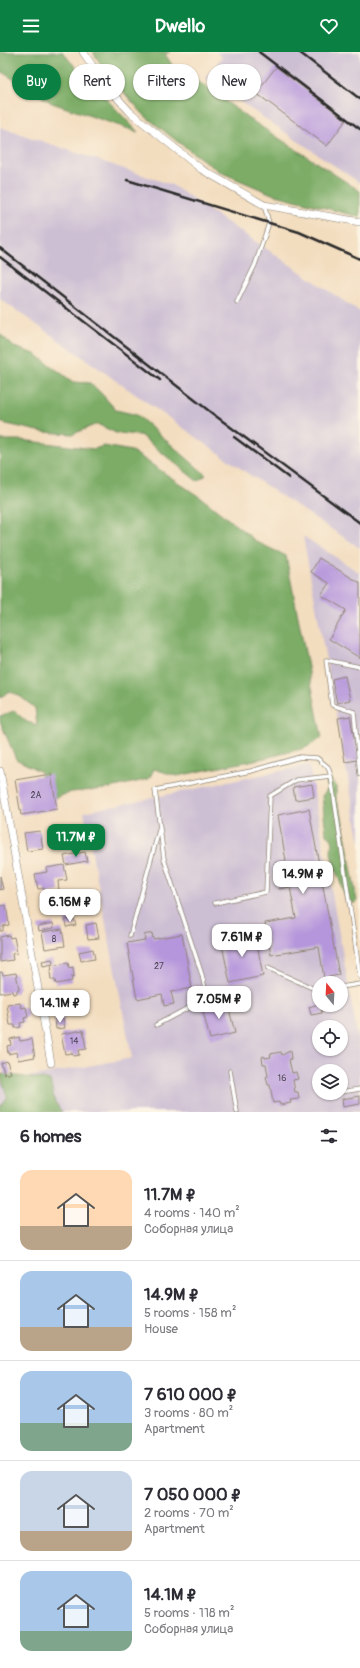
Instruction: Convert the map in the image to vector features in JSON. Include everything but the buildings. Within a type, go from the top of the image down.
[{"type":"street","points":[[82,52],[105,84],[130,112],[201,169],[264,205],[360,222]]},
{"type":"street","points":[[0,771],[51,1063]]},
{"type":"lane","points":[[237,302],[255,265],[268,223],[264,205]]},
{"type":"lane","points":[[360,667],[326,660],[332,705],[354,712],[360,774]]},
{"type":"lane","points":[[156,1026],[207,998],[202,975],[164,859],[155,790],[251,771],[300,757],[317,758],[328,767],[331,776],[360,978]]},
{"type":"lane","points":[[215,903],[266,892],[270,796],[296,780],[331,776]]},
{"type":"lane","points":[[130,936],[160,827]]},
{"type":"lane","points":[[268,968],[312,988]]},
{"type":"lane","points":[[348,986],[360,984]]},
{"type":"lane","points":[[230,1071],[237,1112]]},
{"type":"lane","points":[[348,1091],[360,1089]]},
{"type":"shaded area","points":[[216,52],[360,52],[360,183],[237,100],[261,100],[261,64],[216,64],[222,57]]},
{"type":"shaded area","points":[[0,127],[172,185],[360,312],[360,548],[250,475],[0,299]]},
{"type":"shaded area","points":[[303,536],[360,573],[360,843]]},
{"type":"shaded area","points":[[309,765],[347,976],[312,976],[312,1012],[348,1012],[348,984],[360,1051],[360,1112],[0,1112],[0,1082],[132,1058],[84,812]]},
{"type":"green space","points":[[0,52],[63,52],[73,64],[69,64],[69,100],[107,100],[138,132],[52,103],[47,100],[61,100],[61,64],[12,64],[12,78],[0,71]]},
{"type":"green space","points":[[93,52],[170,52],[165,54],[171,64],[133,64],[133,100],[199,100],[199,83],[207,87],[207,100],[224,100],[254,122],[360,191],[360,217],[272,194],[220,172],[145,116],[125,94],[125,64],[101,64]]},
{"type":"green space","points":[[0,334],[14,347],[35,354],[73,382],[90,383],[116,410],[137,415],[206,475],[197,481],[140,435],[116,433],[97,424],[73,434],[43,432],[2,423],[0,416]]},
{"type":"green space","points":[[0,440],[21,440],[94,449],[104,446],[132,451],[204,500],[257,542],[286,556],[322,738],[305,748],[177,776],[154,769],[149,779],[106,789],[71,792],[55,798],[43,790],[41,772],[16,759],[0,721],[0,716],[14,711],[27,722],[37,725],[35,708],[21,697],[9,691],[0,698]]},
{"type":"green space","points":[[329,778],[336,786],[336,801],[341,812],[357,901],[353,904],[346,899],[331,854],[332,839],[326,834],[322,796],[328,788],[326,782]]},
{"type":"green space","points":[[0,1074],[50,1080],[55,1102],[62,1112],[0,1112],[0,1106],[7,1096]]},
{"type":"railway","points":[[259,52],[360,129]]},
{"type":"railway","points":[[299,52],[360,99]]},
{"type":"railway","points":[[127,180],[299,232],[360,259]]},
{"type":"railway","points":[[0,248],[213,414],[360,523]]},
{"type":"railway","points":[[0,257],[160,380]]},
{"type":"railway","points":[[234,437],[289,478]]}]
